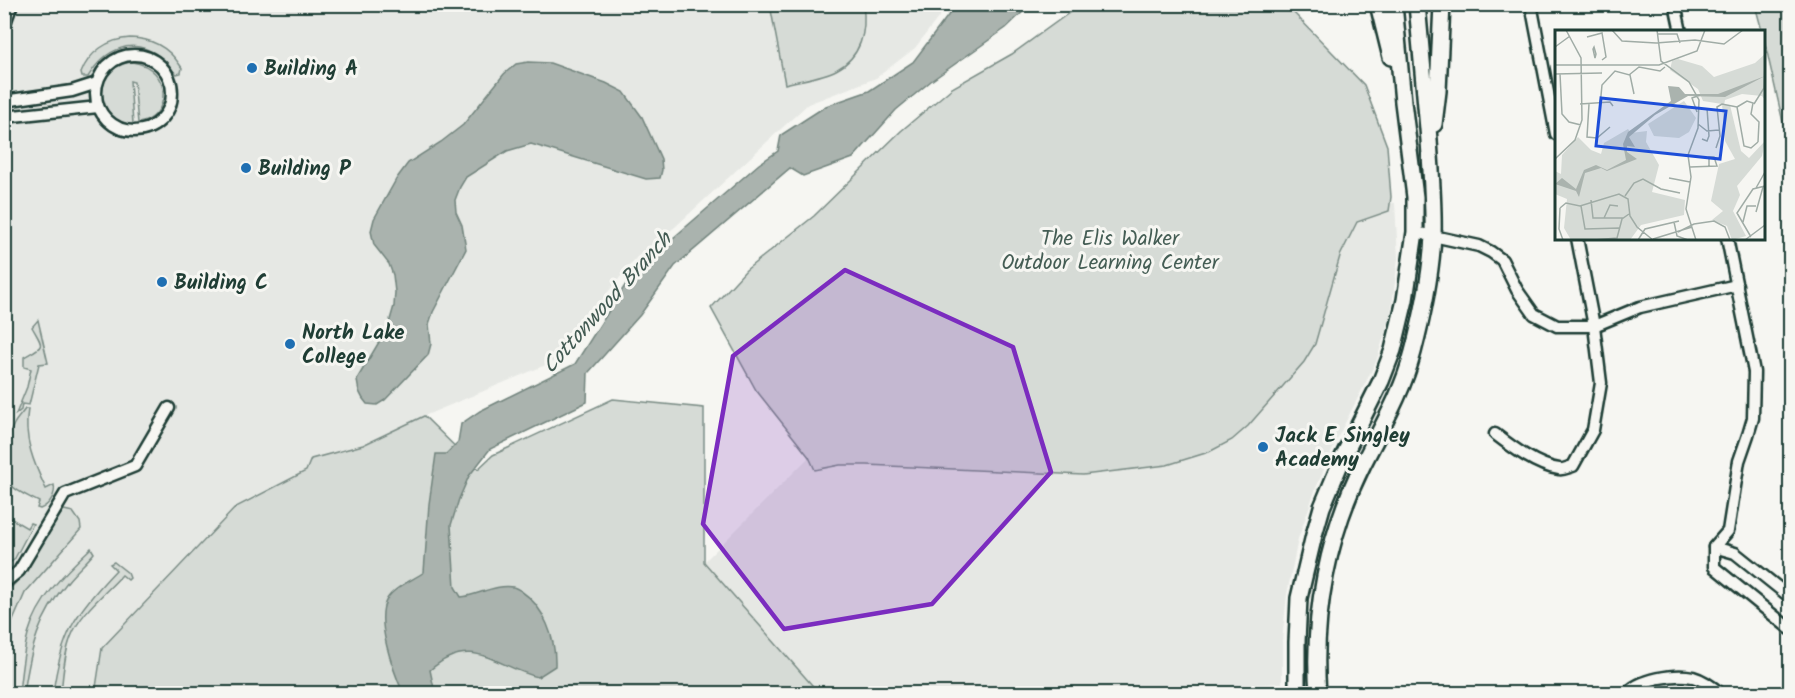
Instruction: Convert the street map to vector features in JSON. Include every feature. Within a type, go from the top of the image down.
[{"type":"main road","points":[[1378,4],[1403,102]]},
{"type":"main road","points":[[1394,4],[1403,102],[1416,197],[1415,232],[1405,300],[1393,350],[1381,381],[1343,457],[1322,507],[1314,535],[1299,598],[1297,692],[1318,692],[1318,639],[1323,585],[1333,542],[1346,502],[1392,410],[1404,380],[1428,288],[1433,235],[1430,156],[1417,4]]},
{"type":"main road","points":[[1430,156],[1438,91],[1442,4]]},
{"type":"street","points":[[4,26],[12,4]]},
{"type":"street","points":[[1532,4],[1555,124]]},
{"type":"street","points":[[1675,4],[1681,30]]},
{"type":"street","points":[[136,55],[160,64],[168,74],[172,87],[172,99],[168,111],[161,121],[145,130],[132,132],[114,126],[104,118],[98,107],[95,95],[97,83],[102,71],[112,62],[125,56],[136,55]]},
{"type":"street","points":[[4,101],[72,91],[97,83]]},
{"type":"street","points":[[4,117],[98,107]]},
{"type":"street","points":[[1415,232],[1479,246],[1491,252],[1502,260],[1517,291],[1534,314],[1557,326],[1594,326],[1640,307],[1737,285]]},
{"type":"street","points":[[1495,434],[1515,449],[1546,466],[1562,470],[1573,466],[1593,430],[1601,382],[1594,326],[1577,240]]},
{"type":"street","points":[[1727,240],[1754,372],[1753,418],[1739,461],[1728,531],[1714,547],[1714,567],[1791,629]]},
{"type":"street","points":[[4,583],[19,571],[65,494],[135,466],[169,408]]},
{"type":"street","points":[[1714,547],[1735,553],[1791,597]]},
{"type":"street","points":[[1627,693],[1638,684],[1652,680],[1692,677],[1707,683],[1721,693]]},
{"type":"highlighted area","points":[[845,270],[1013,347],[1051,472],[932,604],[784,629],[703,524],[733,356]]},
{"type":"shaded area","name":"North Lake College","points":[[4,5],[948,5],[915,48],[876,78],[808,104],[675,227],[636,258],[608,292],[586,332],[567,356],[424,416],[363,445],[311,459],[306,471],[247,500],[102,648],[95,694],[5,693]]},
{"type":"shaded area","points":[[956,5],[1030,5],[1006,28],[931,81],[896,110],[853,158],[803,176],[790,168],[675,266],[640,315],[588,373],[587,402],[490,449],[469,476],[451,525],[455,587],[461,597],[507,586],[514,587],[529,597],[542,614],[551,634],[555,666],[538,677],[484,656],[472,653],[459,654],[445,659],[430,670],[435,693],[403,693],[387,646],[383,620],[384,608],[387,599],[394,591],[424,572],[429,504],[436,454],[446,454],[458,442],[461,424],[480,411],[575,364],[640,262],[665,245],[759,164],[778,151],[781,135],[826,106],[869,91],[913,62]]},
{"type":"shaded area","points":[[550,63],[606,83],[624,92],[642,117],[661,159],[660,178],[646,179],[531,144],[507,151],[466,177],[455,200],[466,249],[433,312],[429,324],[431,344],[428,355],[385,400],[377,405],[367,404],[360,393],[357,379],[388,327],[395,292],[389,264],[374,245],[371,231],[374,219],[408,163],[463,125],[504,74],[516,64]]},
{"type":"shaded area","name":"Jack E Singley Academy","points":[[1343,199],[1395,203],[1398,258],[1391,314],[1376,362],[1338,437],[1316,488],[1298,539],[1287,594],[1282,641],[1282,683],[1168,690],[1166,694],[819,693],[704,562],[809,457]]},
{"type":"green space","points":[[770,5],[863,5],[863,34],[857,51],[845,65],[836,70],[785,84]]},
{"type":"green space","name":"The Elis Walker Outdoor Learning Center","points":[[1080,5],[1280,5],[1294,13],[1364,85],[1387,146],[1391,197],[1389,211],[1357,222],[1340,256],[1315,344],[1304,362],[1248,426],[1232,440],[1209,452],[1167,465],[1083,475],[867,465],[840,465],[815,470],[809,457],[756,390],[711,308],[746,270],[814,216],[901,131],[952,88],[1012,54]]},
{"type":"green space","points":[[1755,5],[1790,5],[1790,153],[1765,43],[1765,30],[1762,30]]},
{"type":"green space","points":[[130,38],[152,42],[165,49],[182,68],[181,73],[177,74],[150,50],[129,47],[110,53],[102,59],[88,77],[82,77],[84,66],[100,48],[114,41]]},
{"type":"green space","points":[[132,62],[146,66],[155,74],[161,83],[163,93],[162,104],[157,113],[138,123],[134,82],[130,81],[133,124],[120,122],[110,116],[101,96],[102,85],[108,74],[118,66]]},
{"type":"green space","points":[[38,320],[48,363],[39,364],[29,405],[22,404],[21,410],[16,414],[27,387],[31,369],[24,367],[24,357],[40,345],[32,327]]},
{"type":"green space","points":[[613,399],[704,408],[704,562],[819,693],[95,694],[102,648],[236,507],[306,471],[311,459],[363,445],[424,416],[478,469],[493,455]]},
{"type":"green space","points":[[25,409],[28,409],[28,440],[34,460],[46,489],[54,485],[52,499],[40,509],[37,508],[39,502],[13,487],[7,480],[4,468],[9,436],[15,422]]},
{"type":"green space","points":[[64,510],[73,512],[80,522],[81,529],[25,593],[5,639],[5,593],[23,575]]},
{"type":"green space","points":[[5,515],[27,528],[30,523],[33,524],[14,560],[9,563],[5,560],[9,556],[5,550]]},
{"type":"green space","points":[[91,548],[94,553],[68,581],[49,608],[33,647],[24,693],[19,693],[26,641],[38,609],[62,577]]},
{"type":"green space","points":[[114,562],[128,573],[130,578],[128,580],[122,575],[80,620],[67,651],[61,693],[53,693],[60,655],[72,626],[90,599],[116,570],[110,564]]},
{"type":"place","name":"Building A","points":[[252,68]]},
{"type":"place","name":"Building P","points":[[246,168]]},
{"type":"place","name":"Building C","points":[[162,282]]},
{"type":"place","name":"North Lake College","points":[[290,344]]},
{"type":"place","name":"Jack E Singley Academy","points":[[1263,447]]},
{"type":"water label","name":"Cottonwood Branch","points":[[606,302]]}]
